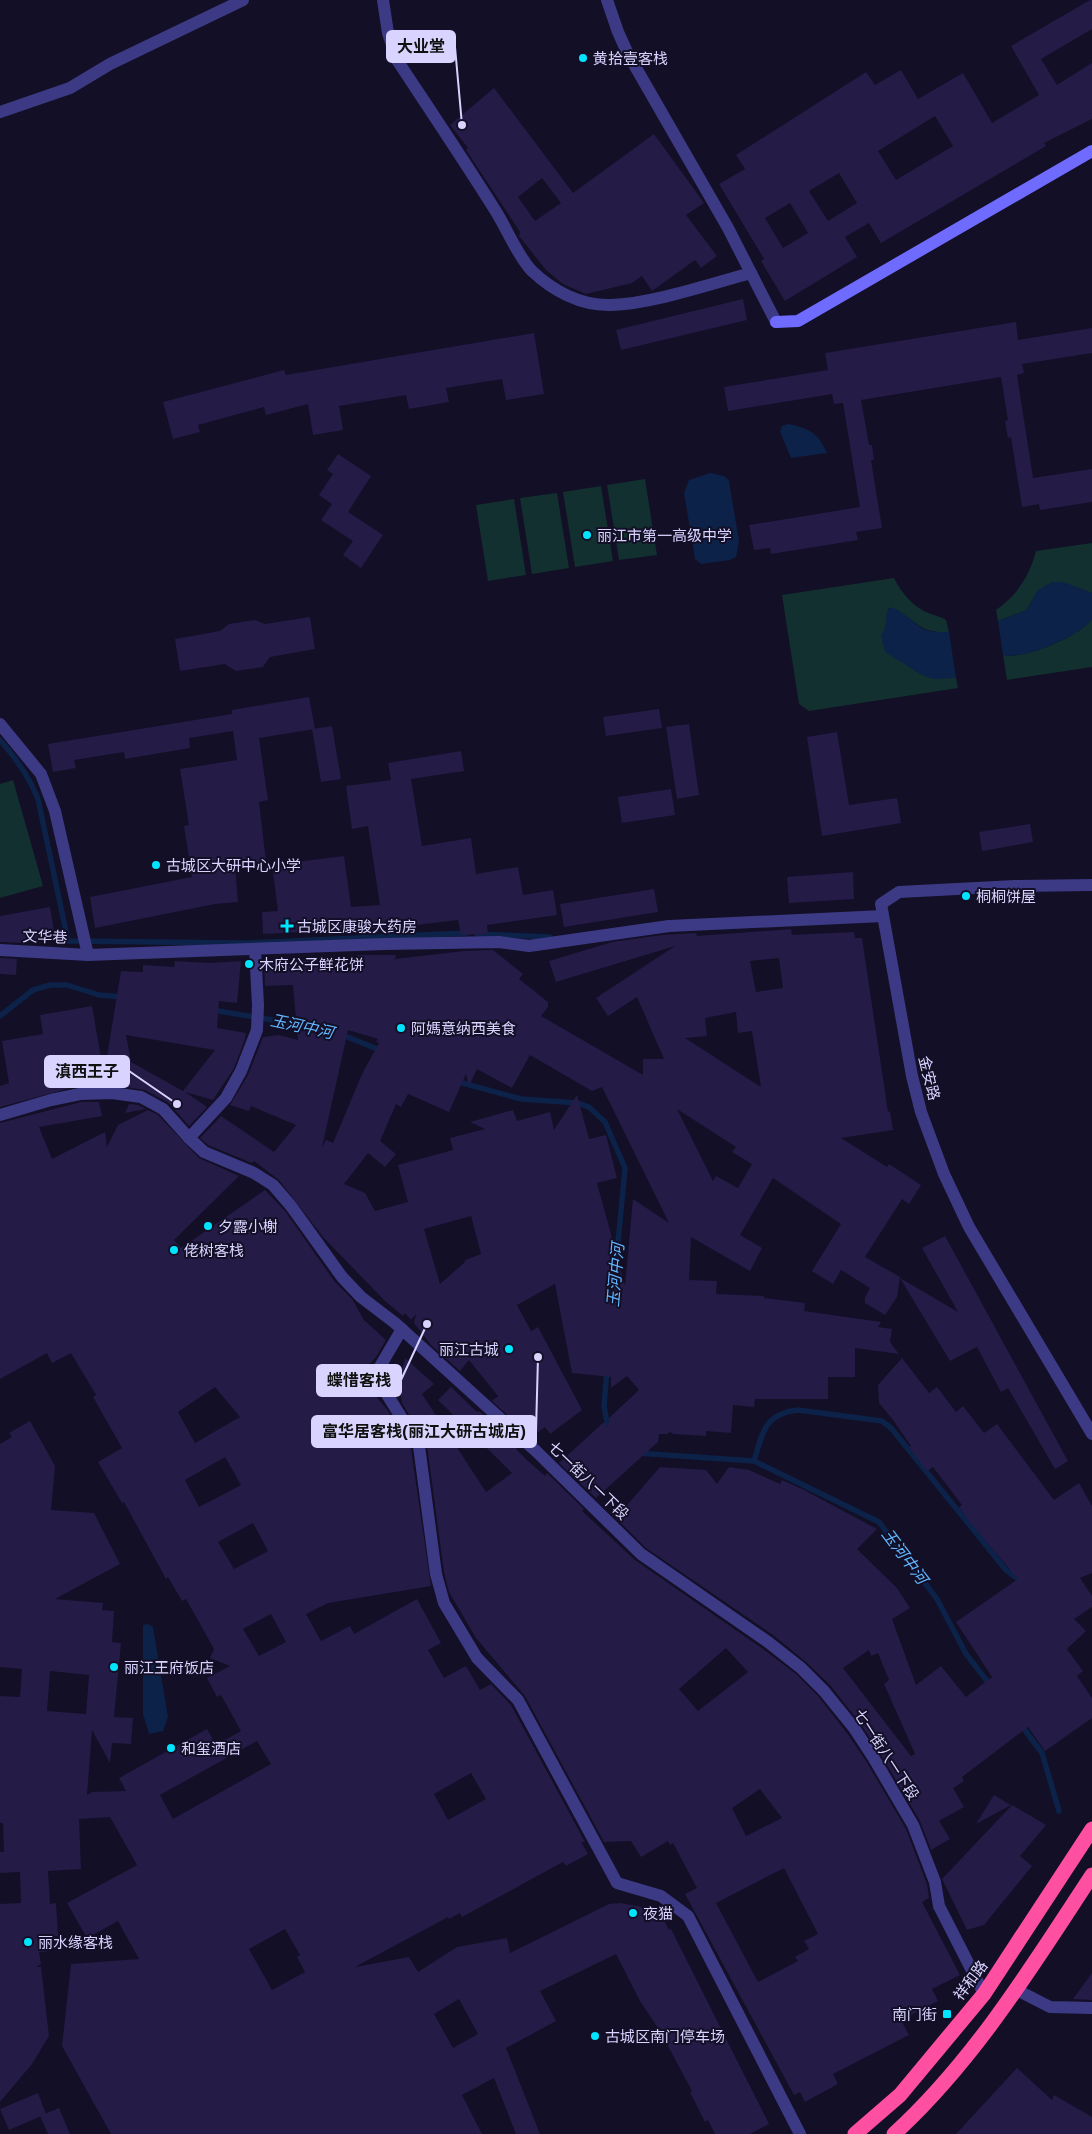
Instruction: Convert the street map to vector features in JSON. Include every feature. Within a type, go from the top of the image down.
[{"type":"highway","name":"祥和路","points":[[855,2134],[900,2095],[984,1994],[1092,1829]]},
{"type":"highway","points":[[894,2134],[918,2112],[950,2075],[1015,1989],[1092,1875]]},
{"type":"street","points":[[0,112],[70,88],[110,64],[243,0]]},
{"type":"street","points":[[383,0],[388,34],[397,60],[495,210],[530,269],[542,280],[569,296],[597,304],[611,305],[650,299],[751,273]]},
{"type":"street","points":[[607,0],[628,54],[728,228],[776,322],[798,321],[1092,151]]},
{"type":"street","points":[[0,724],[41,774],[56,811],[88,954]]},
{"type":"street","points":[[883,916],[881,904],[899,892],[1015,886],[1092,885]]},
{"type":"street","name":"文华巷","points":[[0,950],[88,954],[499,942],[529,946],[669,926],[883,916]]},
{"type":"street","name":"金安路","points":[[883,916],[912,1076],[922,1112],[944,1174],[969,1227],[1092,1434]]},
{"type":"street","points":[[189,1138],[226,1098],[241,1071],[256,1030],[258,1005],[255,949]]},
{"type":"street","name":"七一街八一下段","points":[[0,1115],[80,1094],[112,1093],[134,1095],[153,1102],[163,1109],[204,1152],[254,1173],[272,1186],[291,1206],[342,1277],[361,1297],[402,1329],[537,1452],[641,1554],[768,1642],[801,1668],[824,1691],[854,1728],[874,1757],[913,1825],[935,1882],[940,1906],[984,1994]]},
{"type":"street","points":[[402,1329],[375,1375],[419,1446],[436,1574],[444,1603],[477,1658],[518,1700],[617,1882],[661,1896],[688,1916],[800,2134]]},
{"type":"street","points":[[1015,1989],[1050,2007],[1092,2008]]},
{"type":"green space","points":[[645,479],[657,555],[619,560],[607,485]]},
{"type":"green space","points":[[601,486],[613,561],[575,567],[563,492]]},
{"type":"green space","points":[[557,493],[569,568],[532,574],[520,498]]},
{"type":"green space","points":[[514,499],[526,575],[488,581],[476,505]]},
{"type":"green space","points":[[1092,543],[1092,593],[1061,583],[1046,585],[1033,598],[1027,610],[998,621],[996,610],[1021,585],[1030,569],[1036,551]]},
{"type":"green space","points":[[894,578],[901,590],[914,604],[946,620],[949,632],[929,630],[898,611],[889,608],[885,629],[905,661],[912,668],[928,676],[956,678],[958,688],[809,711],[799,704],[782,595]]},
{"type":"green space","points":[[1092,619],[1092,667],[1007,680],[1003,655],[1024,654],[1051,645],[1086,626]]},
{"type":"green space","points":[[13,780],[43,886],[0,898],[0,784]]},
{"type":"water","points":[[788,424],[802,427],[812,432],[827,453],[791,458],[780,432],[782,426]]},
{"type":"water","points":[[710,473],[724,476],[729,481],[739,541],[736,557],[730,560],[701,564],[695,559],[684,493],[689,480]]},
{"type":"water","points":[[1052,582],[1063,582],[1092,593],[1092,619],[1086,626],[1051,645],[1024,654],[1003,655],[998,621],[1027,610],[1037,591]]},
{"type":"water","points":[[892,607],[929,631],[949,632],[956,678],[933,679],[922,675],[885,652],[881,635],[885,629],[887,611]]},
{"type":"water","points":[[148,1624],[153,1627],[168,1717],[163,1731],[149,1734],[143,1714],[143,1625]]},
{"type":"building","points":[[1092,0],[1092,29],[1041,59],[1057,85],[1092,63],[1092,119],[1044,143],[1046,146],[881,243],[869,223],[845,237],[857,257],[785,301],[761,261],[764,259],[719,184],[745,169],[736,155],[866,72],[875,85],[901,70],[918,99],[963,73],[992,123],[1039,95],[1011,46]],"holes":[[[935,116],[953,146],[896,180],[878,151]],[[839,173],[857,203],[828,221],[809,191]],[[790,203],[808,233],[783,248],[765,218]]]},
{"type":"building","points":[[494,88],[573,193],[654,134],[704,203],[686,215],[717,256],[701,268],[695,260],[652,291],[642,276],[632,283],[586,294],[563,284],[546,270],[519,236],[520,232],[466,150],[468,148],[450,125]],"holes":[[[542,178],[561,203],[535,221],[518,197]]]},
{"type":"building","points":[[743,299],[747,320],[621,350],[616,330]]},
{"type":"building","points":[[1016,322],[1018,340],[1092,328],[1092,353],[1022,364],[1024,373],[1017,375],[1033,478],[1092,469],[1092,502],[1040,510],[1039,504],[1022,507],[1011,437],[1008,438],[1005,421],[1008,420],[1001,377],[861,400],[869,445],[872,445],[874,460],[871,460],[882,528],[856,532],[858,540],[771,554],[770,548],[754,550],[749,525],[860,507],[843,403],[834,404],[832,394],[728,411],[724,387],[828,370],[825,353]]},
{"type":"building","points":[[534,333],[544,394],[506,400],[502,379],[446,388],[449,402],[409,409],[406,395],[339,406],[343,430],[313,435],[308,404],[266,415],[264,407],[198,425],[200,432],[173,439],[163,402],[284,370],[286,375]]},
{"type":"building","points":[[338,454],[371,476],[348,512],[383,535],[361,568],[343,555],[353,541],[321,520],[332,504],[319,495],[333,474],[327,470]]},
{"type":"building","points":[[310,617],[315,649],[270,657],[263,667],[236,671],[225,664],[180,671],[175,639],[220,631],[229,624],[255,620],[265,624]]},
{"type":"building","points":[[309,697],[315,729],[259,738],[268,800],[259,802],[266,861],[235,865],[238,902],[215,904],[95,928],[90,897],[192,877],[184,826],[189,825],[180,769],[237,760],[233,731],[189,738],[190,748],[125,759],[124,752],[74,760],[76,768],[53,772],[48,744],[232,714],[232,710]]},
{"type":"building","points":[[659,709],[662,728],[606,736],[603,717]]},
{"type":"building","points":[[689,724],[699,795],[677,799],[666,727]]},
{"type":"building","points":[[332,726],[341,779],[321,782],[312,729]]},
{"type":"building","points":[[837,732],[849,805],[897,798],[901,823],[822,836],[807,737]]},
{"type":"building","points":[[461,751],[464,771],[411,779],[422,846],[471,838],[476,874],[518,867],[523,895],[553,890],[557,915],[487,925],[488,934],[461,935],[458,920],[400,927],[263,934],[262,912],[278,911],[272,865],[344,856],[351,907],[380,905],[368,826],[352,829],[346,786],[391,780],[388,763]]},
{"type":"building","points":[[671,789],[675,815],[622,823],[618,797]]},
{"type":"building","points":[[1030,824],[1033,842],[982,851],[979,832]]},
{"type":"building","points":[[853,872],[854,899],[789,903],[787,877]]},
{"type":"building","points":[[654,889],[658,912],[564,927],[560,904]]},
{"type":"building","points":[[50,907],[55,937],[24,943],[0,942],[0,916]]},
{"type":"building","points":[[791,929],[792,935],[854,932],[855,938],[862,938],[888,1112],[890,1111],[893,1130],[841,1138],[887,1167],[889,1164],[921,1185],[909,1204],[902,1199],[865,1257],[900,1277],[897,1297],[885,1315],[865,1303],[865,1297],[870,1288],[841,1270],[833,1284],[812,1271],[841,1224],[773,1178],[740,1235],[762,1248],[750,1271],[691,1237],[689,1280],[717,1281],[716,1294],[764,1296],[764,1298],[805,1303],[804,1311],[881,1322],[878,1327],[892,1329],[890,1342],[899,1354],[855,1348],[855,1377],[828,1377],[828,1399],[755,1399],[754,1407],[733,1405],[731,1433],[706,1431],[706,1436],[673,1434],[670,1432],[659,1434],[658,1442],[596,1498],[559,1463],[604,1422],[608,1428],[609,1418],[639,1390],[627,1376],[611,1388],[611,1377],[572,1373],[555,1284],[517,1305],[531,1331],[538,1327],[582,1410],[550,1434],[545,1427],[532,1437],[492,1401],[498,1396],[469,1360],[460,1371],[431,1345],[414,1323],[416,1314],[411,1320],[405,1313],[403,1316],[385,1301],[323,1237],[279,1180],[254,1161],[252,1163],[208,1145],[200,1138],[221,1116],[274,1152],[296,1125],[251,1106],[249,1111],[230,1105],[248,1075],[263,1037],[279,1035],[298,1040],[293,985],[265,986],[264,963],[318,960],[353,971],[357,955],[396,955],[395,959],[464,951],[493,950],[523,974],[519,979],[548,1002],[548,1007],[541,1016],[643,1075],[643,1059],[664,1059],[637,997],[608,1016],[596,998],[675,946],[556,982],[549,961],[612,942],[662,935],[696,933],[697,936]],"holes":[[[779,958],[783,988],[756,992],[750,961]],[[736,1012],[738,1033],[752,1031],[761,1087],[685,1038],[707,1036],[705,1018]],[[348,1030],[378,1039],[376,1042],[379,1043],[362,1074],[333,1143],[326,1140],[322,1147]],[[530,1055],[592,1091],[602,1087],[669,1223],[633,1199],[625,1286],[597,1183],[617,1178],[606,1135],[589,1139],[577,1095],[554,1130],[550,1112],[517,1121],[513,1110],[470,1122],[485,1129],[450,1138],[453,1150],[398,1165],[408,1202],[375,1211],[365,1193],[344,1184],[368,1153],[385,1167],[396,1154],[380,1141],[396,1104],[401,1107],[408,1094],[449,1112],[466,1074],[469,1086],[477,1069],[512,1088]],[[677,1109],[736,1147],[732,1152],[752,1164],[738,1188],[716,1176],[713,1181]],[[471,1216],[481,1254],[465,1260],[440,1284],[424,1229]]]},
{"type":"building","points":[[0,958],[17,959],[16,975],[0,974]]},
{"type":"building","points":[[175,961],[209,963],[241,961],[237,1003],[219,1001],[217,1028],[246,1033],[245,1039],[234,1068],[213,1100],[185,1092],[207,1107],[189,1126],[169,1103],[145,1090],[113,1085],[78,1086],[0,1107],[0,1086],[9,1083],[2,1041],[43,1034],[40,1015],[92,1006],[104,1075],[121,971],[143,972],[143,965],[174,967]],"holes":[[[126,1035],[215,1050],[183,1091],[131,1062]]]},
{"type":"building","points":[[81,1102],[99,1102],[102,1116],[39,1127],[52,1159],[105,1132],[107,1147],[118,1125],[148,1110],[158,1115],[199,1158],[239,1176],[174,1240],[181,1248],[265,1190],[285,1211],[335,1282],[352,1299],[364,1320],[386,1340],[376,1357],[359,1375],[388,1411],[411,1449],[431,1586],[328,1603],[306,1614],[321,1641],[350,1626],[354,1634],[417,1599],[441,1643],[428,1650],[444,1678],[466,1666],[480,1690],[491,1684],[511,1705],[585,1842],[581,1842],[588,1854],[566,1866],[563,1862],[462,1917],[460,1913],[449,1919],[448,1917],[355,1967],[409,1957],[418,1972],[457,1947],[507,1938],[510,1953],[609,1904],[620,1903],[642,1907],[658,1915],[665,1922],[669,1930],[671,1929],[769,2124],[750,2134],[715,2134],[708,2120],[705,2122],[690,2092],[692,2091],[660,2031],[640,2001],[616,1954],[540,1991],[556,2021],[506,2048],[540,2134],[516,2134],[494,2078],[462,2095],[482,2134],[111,2134],[62,2046],[71,1964],[139,1959],[118,1921],[87,1938],[67,1903],[137,1865],[110,1817],[79,1819],[81,1869],[48,1871],[50,1904],[56,1903],[58,1936],[49,1936],[50,1951],[39,1952],[41,1964],[36,1967],[41,1967],[49,2036],[32,2064],[0,2102],[0,1904],[21,1903],[20,1872],[0,1873],[0,1852],[4,1852],[3,1823],[0,1823],[0,1696],[20,1697],[22,1669],[0,1667],[0,1444],[12,1437],[9,1433],[30,1421],[55,1466],[51,1510],[94,1513],[120,1564],[55,1599],[103,1603],[102,1610],[114,1611],[112,1642],[121,1643],[114,1717],[133,1718],[131,1744],[112,1743],[110,1763],[92,1730],[87,1795],[92,1792],[126,1791],[119,1778],[207,1729],[216,1745],[241,1731],[221,1695],[217,1697],[207,1678],[230,1666],[210,1658],[214,1649],[186,1599],[182,1601],[168,1577],[166,1579],[124,1502],[122,1503],[98,1462],[122,1448],[93,1397],[96,1395],[71,1353],[52,1363],[47,1353],[0,1379],[0,1123]],"holes":[[[215,1387],[240,1417],[195,1443],[178,1412]],[[225,1457],[241,1485],[199,1507],[185,1480]],[[253,1523],[268,1551],[234,1569],[218,1542]],[[271,1614],[286,1642],[259,1656],[243,1629]],[[50,1671],[89,1675],[86,1714],[47,1711]],[[257,1741],[271,1764],[173,1819],[160,1795]],[[471,1773],[486,1799],[448,1820],[434,1794]],[[285,1929],[300,1955],[297,1957],[305,1972],[272,1990],[249,1949]],[[459,1999],[478,2034],[453,2048],[434,2014]]]},
{"type":"building","points":[[129,1104],[138,1105],[146,1109],[125,1113]]},
{"type":"building","points":[[945,1236],[1068,1461],[1055,1469],[1008,1388],[1001,1392],[977,1347],[950,1361],[900,1278],[958,1312],[922,1248]]},
{"type":"building","points":[[405,1358],[434,1384],[422,1394],[486,1492],[512,1473],[438,1400],[451,1387],[477,1412],[479,1411],[519,1447],[516,1449],[528,1461],[545,1476],[547,1473],[584,1509],[582,1511],[635,1560],[796,1674],[818,1696],[847,1733],[866,1761],[906,1829],[927,1884],[929,1898],[922,1902],[960,1975],[932,1989],[938,2001],[901,2020],[909,2035],[833,2074],[838,2084],[805,2102],[800,2092],[794,2095],[685,1894],[697,1888],[673,1843],[670,1845],[668,1841],[641,1857],[631,1841],[604,1842],[525,1696],[476,1638],[449,1592],[444,1572],[427,1445],[402,1403],[399,1382]],"holes":[[[726,1648],[748,1672],[698,1711],[679,1689]],[[760,1789],[782,1818],[746,1836],[732,1808]],[[784,1868],[818,1934],[804,1941],[809,1949],[795,1957],[798,1961],[758,1982],[716,1903]]]},
{"type":"building","points":[[902,1358],[929,1393],[937,1387],[956,1412],[963,1406],[984,1433],[997,1424],[1054,1500],[1079,1483],[1092,1506],[1092,1573],[1080,1578],[1092,1596],[1092,1607],[1074,1619],[1086,1631],[1067,1649],[1083,1671],[1077,1676],[1092,1698],[1092,1718],[1045,1751],[1028,1727],[962,1777],[964,1781],[953,1788],[964,1807],[939,1821],[950,1839],[931,1850],[920,1821],[880,1753],[860,1723],[830,1685],[773,1635],[646,1548],[616,1518],[660,1467],[706,1470],[717,1484],[729,1467],[749,1470],[780,1484],[782,1480],[804,1490],[877,1529],[857,1549],[897,1588],[910,1608],[892,1619],[916,1685],[941,1666],[966,1697],[992,1677],[956,1622],[1018,1579],[968,1520],[959,1507],[962,1505],[933,1467],[927,1471],[909,1447],[911,1446],[879,1403],[878,1385]],"holes":[[[869,1650],[871,1656],[878,1653],[889,1680],[884,1684],[915,1754],[911,1756],[843,1668]]]},
{"type":"building","points":[[994,1795],[1011,1805],[976,1824]]},
{"type":"building","points":[[1012,1805],[1046,1825],[1020,1856],[1032,1866],[984,1925],[967,1930],[942,1879]]},
{"type":"building","points":[[1092,1973],[1092,2000],[1073,1999]]},
{"type":"building","points":[[1017,2068],[1052,2100],[1054,2095],[1092,2117],[1092,2134],[956,2134]]},
{"type":"building","points":[[38,2093],[46,2114],[9,2130],[0,2109]]},
{"type":"building","points":[[59,2108],[70,2134],[48,2134],[40,2116]]},
{"type":"waterway","points":[[0,740],[22,768],[38,799],[68,941],[247,943],[467,933]]},
{"type":"waterway","points":[[477,934],[550,937]]},
{"type":"waterway","name":"玉河中河","points":[[0,1016],[33,990],[50,985],[67,985],[99,995],[123,997]]},
{"type":"waterway","name":"玉河中河","points":[[212,1010],[304,1025]]},
{"type":"waterway","name":"玉河中河","points":[[340,1034],[382,1051]]},
{"type":"waterway","name":"玉河中河","points":[[455,1081],[521,1099],[578,1103],[589,1107],[605,1122],[625,1168],[616,1264]]},
{"type":"waterway","name":"玉河中河","points":[[607,1370],[604,1406],[609,1432]]},
{"type":"waterway","points":[[754,1461],[767,1426],[772,1420],[787,1412],[798,1410],[882,1421],[891,1428],[1006,1570],[1022,1582]]},
{"type":"waterway","name":"玉河中河","points":[[637,1453],[754,1461],[879,1522],[937,1599],[966,1654],[991,1686]]},
{"type":"waterway","name":"玉河中河","points":[[1021,1725],[1042,1753],[1059,1811]]},
{"type":"place","name":"黄拾壹客栈","points":[[583,58]]},
{"type":"place","name":"大业堂","points":[[462,125]]},
{"type":"place","name":"丽江市第一高级中学","points":[[587,535]]},
{"type":"place","name":"古城区大研中心小学","points":[[156,865]]},
{"type":"place","name":"桐桐饼屋","points":[[966,896]]},
{"type":"place","name":"古城区康骏大药房","points":[[287,926]]},
{"type":"place","name":"木府公子鲜花饼","points":[[249,964]]},
{"type":"place","name":"阿媽意纳西美食","points":[[401,1028]]},
{"type":"place","name":"滇西王子","points":[[177,1104]]},
{"type":"place","name":"夕露小榭","points":[[208,1226]]},
{"type":"place","name":"佬树客栈","points":[[174,1250]]},
{"type":"place","name":"蝶惜客栈","points":[[427,1324]]},
{"type":"place","name":"丽江古城","points":[[509,1349]]},
{"type":"place","name":"富华居客栈(丽江大研古城店)","points":[[538,1357]]},
{"type":"place","name":"丽江王府饭店","points":[[114,1667]]},
{"type":"place","name":"和玺酒店","points":[[171,1748]]},
{"type":"place","name":"夜猫","points":[[633,1913]]},
{"type":"place","name":"丽水缘客栈","points":[[28,1942]]},
{"type":"place","name":"南门街","points":[[947,2014]]},
{"type":"place","name":"古城区南门停车场","points":[[595,2036]]}]
